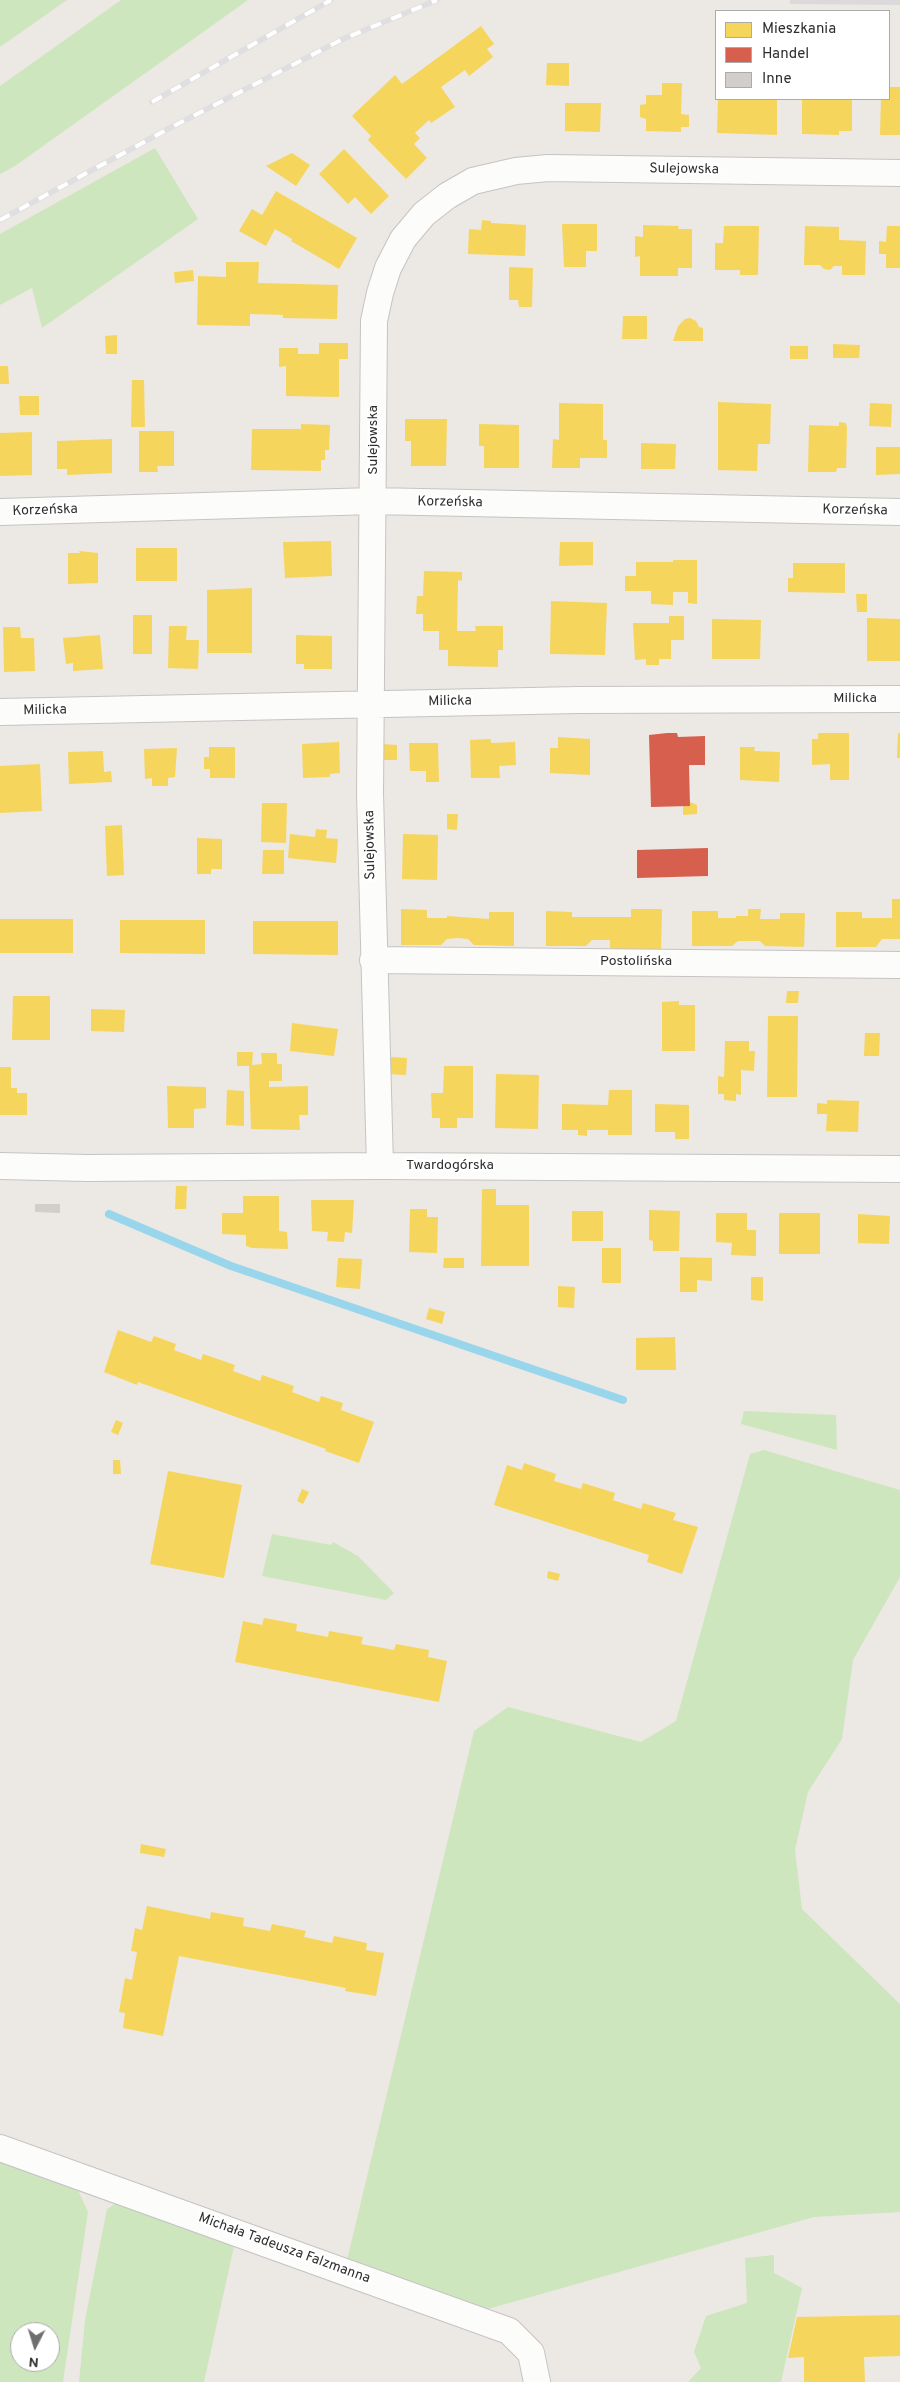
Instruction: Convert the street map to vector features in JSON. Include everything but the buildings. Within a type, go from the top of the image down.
[{"type":"street","name":"Sulejowska","points":[[380,1166],[373,960],[370,704],[374,501],[374,321],[388,268],[403,239],[424,214],[446,196],[473,181],[516,171],[548,168],[900,173]]},
{"type":"street","name":"Korzeńska","points":[[0,512],[374,501],[900,512]]},
{"type":"street","name":"Milicka","points":[[0,712],[588,700],[900,699]]},
{"type":"street","name":"Postolińska","points":[[373,960],[900,964]]},
{"type":"street","name":"Twardogórska","points":[[0,1166],[87,1168],[380,1166],[900,1169]]},
{"type":"street","name":"Michała Tadeusza Falzmanna","points":[[0,2148],[509,2331],[531,2353],[537,2382]]},
{"type":"shaded area","points":[[790,0],[900,0],[900,5],[790,4]]},
{"type":"green space","points":[[0,0],[67,0],[0,47]]},
{"type":"green space","points":[[121,0],[248,0],[15,166],[0,174],[0,86]]},
{"type":"green space","points":[[155,148],[198,219],[42,328],[32,288],[0,305],[0,234]]},
{"type":"green space","points":[[744,1411],[836,1415],[837,1450],[741,1424]]},
{"type":"green space","points":[[764,1450],[900,1490],[900,1577],[853,1660],[842,1739],[808,1792],[795,1850],[802,1909],[900,2004],[900,2212],[814,2217],[488,2309],[347,2260],[474,1731],[508,1707],[641,1742],[676,1721],[750,1454]]},
{"type":"green space","points":[[272,1534],[331,1545],[333,1542],[358,1556],[394,1593],[386,1600],[262,1576]]},
{"type":"green space","points":[[0,2162],[78,2190],[88,2212],[63,2382],[0,2382]]},
{"type":"green space","points":[[123,2199],[235,2242],[204,2382],[79,2382],[85,2320],[107,2209]]},
{"type":"green space","points":[[774,2255],[774,2273],[802,2288],[781,2382],[688,2382],[701,2368],[694,2352],[706,2316],[747,2303],[745,2258]]},
{"type":"waterway","points":[[109,1214],[231,1266],[623,1400]]},
{"type":"railway","points":[[152,102],[331,0]]},
{"type":"railway","points":[[0,220],[168,129],[343,39],[437,0]]}]
